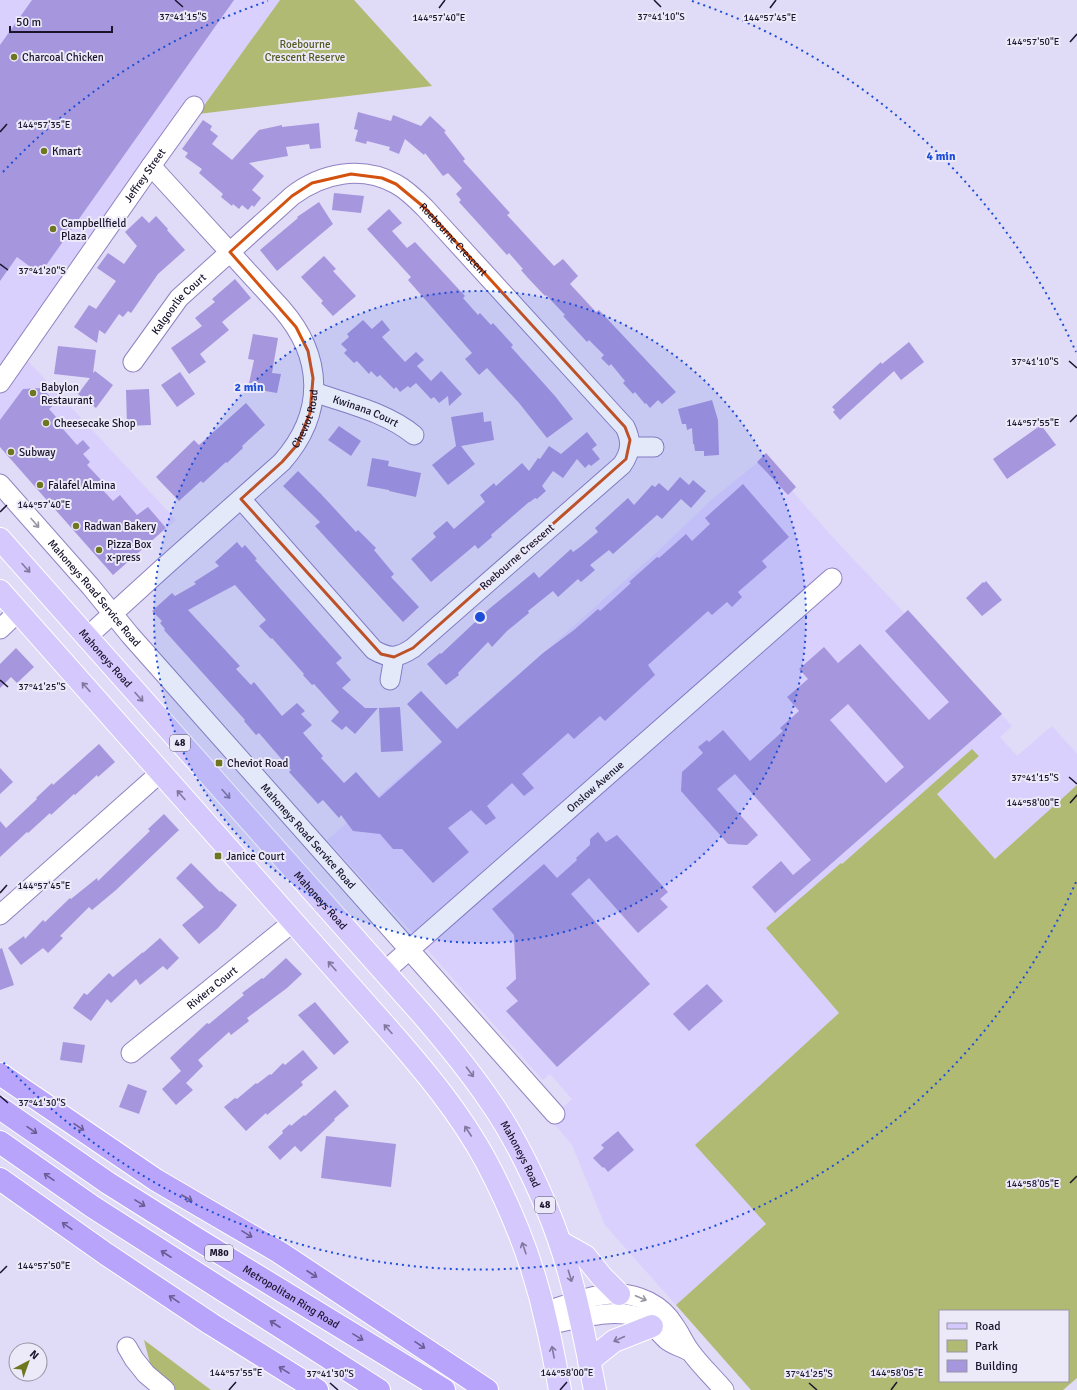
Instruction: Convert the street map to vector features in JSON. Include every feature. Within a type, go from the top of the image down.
[{"type":"highway","points":[[0,1074],[156,1180],[279,1252],[487,1390]]},
{"type":"highway","name":"Metropolitan Ring Road","points":[[0,1108],[121,1191],[444,1390]]},
{"type":"highway","name":"M80","points":[[0,1142],[93,1207],[379,1390]]},
{"type":"highway","points":[[0,1179],[106,1254],[211,1324],[317,1390]]},
{"type":"main road","name":"Mahoneys Road","points":[[0,539],[446,1042],[491,1102],[511,1134],[524,1160],[549,1212],[560,1242],[578,1310],[595,1390]]},
{"type":"main road","points":[[0,591],[423,1069],[456,1114],[482,1154],[499,1186],[520,1235],[546,1318],[560,1390]]},
{"type":"main road","name":"Onslow Avenue","points":[[358,995],[384,972]]},
{"type":"main road","points":[[560,1242],[586,1256],[602,1277],[619,1294]]},
{"type":"main road","points":[[589,1361],[614,1341],[652,1326]]},
{"type":"street","name":"Jeffrey Street","points":[[0,383],[194,106]]},
{"type":"street","name":"Cheviot Road","points":[[87,638],[282,462],[296,445],[307,424],[314,392],[308,351],[296,327],[281,308],[151,166]]},
{"type":"street","name":"Roebourne Crescent","points":[[230,252],[302,188],[323,178],[338,174],[366,175],[382,178],[396,184],[411,194],[425,208],[625,427],[628,433],[630,447],[626,459],[622,465],[413,648],[394,657]]},
{"type":"street","name":"Kalgoorlie Court","points":[[134,362],[176,302],[230,252]]},
{"type":"street","name":"Kwinana Court","points":[[314,392],[386,417],[404,427],[414,435]]},
{"type":"street","points":[[630,447],[654,447]]},
{"type":"street","name":"Mahoneys Road Service Road","points":[[0,484],[113,613],[130,635],[555,1114]]},
{"type":"street","points":[[241,499],[374,650],[381,654],[394,657],[390,680]]},
{"type":"street","name":"Onslow Avenue","points":[[384,972],[832,578]]},
{"type":"street","points":[[0,629],[18,612]]},
{"type":"street","points":[[0,915],[161,772]]},
{"type":"street","name":"Riviera Court","points":[[131,1053],[293,922]]},
{"type":"street","points":[[546,1318],[578,1310],[606,1295],[619,1294],[636,1296],[657,1306],[673,1323],[689,1350],[724,1390]]},
{"type":"street","points":[[578,1310],[607,1314],[626,1314],[640,1318],[652,1326],[668,1341],[689,1350]]},
{"type":"street","points":[[127,1347],[146,1374],[165,1390]]},
{"type":"highlighted area","points":[[351,174],[382,178],[396,184],[425,208],[625,427],[630,440],[626,459],[413,648],[394,657],[381,654],[241,499],[282,462],[297,445],[310,413],[313,378],[308,351],[296,327],[230,252],[292,196],[312,183]]},
{"type":"shaded area","name":"Campbellfield Plaza","points":[[0,0],[280,0],[198,114],[0,368]]},
{"type":"shaded area","points":[[26,359],[176,520],[113,575],[0,447],[0,396]]},
{"type":"shaded area","points":[[763,458],[837,542],[1012,726],[1000,737],[1017,756],[1052,726],[1077,754],[1077,785],[995,859],[937,794],[979,756],[972,749],[842,864],[841,863],[766,928],[839,1013],[696,1145],[766,1224],[676,1305],[605,1225],[572,1145],[550,1119],[572,1099],[550,1074],[543,1080],[410,930],[327,840],[543,653],[657,552],[711,500]]},
{"type":"green space","name":"Roebourne Crescent Reserve","points":[[280,0],[354,0],[432,86],[198,114]]},
{"type":"green space","points":[[972,749],[979,756],[937,794],[995,859],[1077,785],[1077,1378],[1063,1390],[751,1390],[676,1305],[766,1224],[695,1145],[839,1013],[766,928],[841,863],[842,864]]},
{"type":"green space","points":[[144,1340],[211,1390],[174,1390],[152,1371]]},
{"type":"building","name":"Campbellfield Plaza","points":[[32,0],[234,0],[40,274],[17,257],[0,281],[0,45]]},
{"type":"building","points":[[358,112],[391,121],[393,115],[421,126],[430,116],[446,131],[444,132],[465,159],[463,161],[510,213],[507,215],[554,266],[563,259],[578,276],[570,284],[596,312],[599,310],[676,392],[662,404],[658,400],[650,408],[635,392],[633,394],[623,383],[625,381],[611,364],[609,366],[601,358],[604,355],[589,340],[587,342],[563,316],[565,315],[528,278],[521,270],[523,269],[509,253],[507,255],[459,202],[461,200],[456,194],[462,188],[448,173],[443,176],[425,153],[424,155],[405,139],[399,154],[389,150],[390,147],[367,141],[366,144],[355,141],[358,130],[354,129]]},
{"type":"building","points":[[203,120],[212,126],[210,130],[218,136],[212,144],[232,160],[259,130],[282,125],[282,127],[319,123],[321,148],[310,149],[309,144],[286,147],[288,156],[249,163],[264,176],[252,190],[261,198],[254,207],[252,205],[248,210],[242,205],[239,209],[233,204],[232,206],[221,197],[223,194],[199,173],[202,169],[185,157],[188,153],[182,149]]},
{"type":"building","points":[[334,193],[364,196],[361,213],[332,210]]},
{"type":"building","points":[[319,202],[333,224],[277,271],[260,250],[298,218],[297,217]]},
{"type":"building","points":[[389,209],[402,223],[392,231],[407,248],[415,242],[465,296],[463,298],[478,315],[480,313],[491,325],[493,323],[513,345],[511,347],[555,396],[573,419],[547,438],[519,403],[487,368],[479,375],[465,359],[472,353],[408,280],[411,277],[367,229]]},
{"type":"building","points":[[142,216],[149,223],[156,216],[185,250],[158,274],[131,313],[128,311],[123,317],[119,314],[105,334],[99,330],[97,343],[74,327],[89,305],[96,309],[116,281],[97,268],[108,253],[124,264],[137,246],[125,232]]},
{"type":"building","points":[[324,256],[336,269],[333,271],[356,296],[333,316],[321,303],[323,301],[301,277]]},
{"type":"building","points":[[235,279],[251,298],[222,322],[229,330],[200,354],[206,362],[189,374],[171,348],[202,326],[195,318],[215,302],[212,299]]},
{"type":"building","points":[[363,320],[372,329],[382,320],[390,330],[382,337],[405,362],[416,352],[424,360],[417,366],[431,381],[441,371],[462,394],[449,406],[448,396],[439,403],[434,397],[431,399],[416,383],[410,388],[408,386],[400,392],[396,387],[394,389],[380,375],[377,377],[371,371],[369,374],[357,361],[354,363],[344,353],[347,350],[341,344],[349,337],[347,334]]},
{"type":"building","points":[[253,334],[278,338],[272,373],[281,374],[277,393],[248,388],[254,360],[248,359]]},
{"type":"building","points":[[909,342],[924,362],[901,380],[894,371],[840,420],[833,412],[835,410],[832,407],[881,362],[882,364]]},
{"type":"building","points":[[58,346],[96,350],[93,373],[95,371],[113,385],[96,408],[78,394],[90,378],[54,374]]},
{"type":"building","points":[[180,372],[195,394],[177,407],[161,385]]},
{"type":"building","points":[[42,388],[56,403],[49,409],[65,427],[63,429],[77,445],[83,440],[90,448],[83,454],[90,462],[87,465],[102,481],[98,485],[113,501],[120,495],[137,515],[148,507],[166,528],[113,575],[0,447],[0,420],[23,389]]},
{"type":"building","points":[[149,389],[151,425],[127,426],[126,390]]},
{"type":"building","points":[[712,400],[718,420],[719,455],[704,456],[704,451],[695,451],[692,428],[687,430],[686,424],[682,424],[678,409]]},
{"type":"building","points":[[246,403],[265,425],[242,446],[243,448],[227,463],[226,462],[203,483],[201,481],[179,501],[156,477],[194,440],[199,445]]},
{"type":"building","points":[[483,412],[484,422],[491,421],[494,440],[461,446],[475,464],[448,485],[432,465],[456,446],[451,417]]},
{"type":"building","points":[[1041,425],[1056,445],[1007,479],[993,459]]},
{"type":"building","points":[[339,426],[361,441],[351,456],[328,440]]},
{"type":"building","points":[[587,432],[597,445],[592,449],[600,459],[591,466],[589,464],[585,468],[577,459],[563,478],[553,471],[542,486],[546,491],[537,499],[535,498],[529,502],[491,535],[492,537],[478,549],[475,545],[431,582],[411,559],[436,537],[433,533],[447,521],[454,529],[485,502],[480,495],[494,483],[496,486],[522,463],[529,471],[549,446],[561,454]]},
{"type":"building","points":[[766,453],[796,487],[788,495],[757,462]]},
{"type":"building","points":[[372,458],[389,461],[388,466],[421,473],[416,497],[367,486]]},
{"type":"building","points":[[298,471],[356,532],[358,530],[376,548],[374,550],[394,574],[391,577],[419,607],[403,622],[315,526],[320,522],[283,486]]},
{"type":"building","points":[[680,477],[689,485],[693,480],[706,491],[691,508],[681,499],[662,519],[657,515],[613,554],[609,550],[590,565],[595,570],[581,582],[578,579],[558,597],[553,591],[528,611],[529,613],[507,631],[492,647],[488,642],[458,673],[459,675],[446,685],[427,664],[440,653],[441,654],[489,609],[534,572],[539,578],[571,549],[573,552],[580,547],[598,532],[595,528],[628,498],[634,505],[652,485],[655,487],[659,483],[668,491]]},
{"type":"building","points":[[743,484],[789,537],[762,561],[767,567],[738,592],[742,597],[732,607],[727,602],[712,615],[708,611],[648,665],[655,675],[605,721],[600,716],[574,739],[568,733],[522,774],[534,788],[524,796],[512,783],[487,806],[496,818],[486,825],[471,810],[448,828],[469,852],[433,883],[402,849],[393,849],[380,834],[353,831],[341,815],[339,818],[323,800],[318,804],[289,772],[291,770],[259,733],[256,735],[244,721],[245,720],[164,630],[165,629],[160,623],[162,621],[152,611],[172,593],[175,596],[196,584],[194,582],[219,566],[215,562],[237,542],[242,548],[245,545],[257,559],[255,560],[342,658],[336,663],[351,680],[342,688],[365,708],[378,708],[355,734],[346,726],[342,730],[331,721],[339,712],[314,684],[312,685],[272,638],[271,639],[259,626],[266,620],[235,585],[188,610],[240,666],[236,669],[251,685],[254,682],[282,716],[297,703],[305,711],[301,714],[312,725],[303,733],[323,756],[321,758],[344,783],[356,772],[379,798],[442,742],[407,704],[421,691],[457,729],[543,653],[574,630],[598,609],[600,611],[657,557],[659,558],[686,534],[692,541],[710,524],[705,518]]},
{"type":"building","points":[[986,581],[1002,600],[982,616],[966,598]]},
{"type":"building","points":[[908,610],[1002,714],[775,913],[752,887],[781,861],[793,875],[811,860],[735,774],[717,789],[758,835],[747,845],[728,844],[681,791],[682,772],[703,753],[698,747],[707,740],[709,742],[723,730],[750,761],[783,731],[780,728],[799,711],[787,697],[808,679],[799,669],[824,647],[838,663],[860,644],[929,720],[949,702],[885,631]],"holes":[[[848,704],[904,767],[886,783],[830,720]]]},
{"type":"building","points":[[16,648],[34,667],[17,683],[11,677],[0,688],[0,664]]},
{"type":"building","points":[[400,707],[403,751],[381,752],[379,708]]},
{"type":"building","points":[[99,744],[115,762],[98,777],[97,775],[75,795],[74,794],[51,815],[50,813],[28,833],[27,832],[0,857],[0,821],[6,828],[52,783],[53,785]]},
{"type":"building","points":[[0,768],[13,782],[0,794]]},
{"type":"building","points":[[164,814],[179,830],[116,890],[92,910],[89,907],[60,936],[63,938],[48,953],[43,948],[21,965],[8,948],[24,936],[25,939],[43,920],[45,922],[70,898],[71,899],[97,878],[98,881],[150,831],[148,829]]},
{"type":"building","points":[[598,832],[606,842],[617,835],[668,892],[660,899],[668,907],[638,933],[589,878],[571,894],[650,984],[557,1067],[506,1011],[518,1001],[506,988],[516,979],[514,935],[492,909],[544,864],[557,878],[577,860],[576,858],[590,845],[590,839]]},
{"type":"building","points":[[191,863],[220,892],[221,891],[237,905],[218,928],[199,944],[182,925],[204,907],[176,878]]},
{"type":"building","points":[[160,938],[179,958],[167,970],[163,966],[140,985],[136,979],[111,1003],[107,999],[91,1021],[73,1008],[84,993],[87,995],[109,973],[113,977]]},
{"type":"building","points":[[2,948],[14,985],[0,990],[0,949]]},
{"type":"building","points":[[286,958],[302,974],[287,988],[247,1018],[249,1021],[231,1035],[229,1032],[198,1060],[203,1066],[186,1083],[193,1090],[176,1105],[162,1089],[181,1071],[170,1058],[207,1023],[209,1024],[244,995],[242,993],[262,978],[263,979]]},
{"type":"building","points":[[707,984],[723,1001],[689,1031],[673,1014]]},
{"type":"building","points":[[315,1002],[349,1042],[334,1055],[298,1015]]},
{"type":"building","points":[[63,1042],[85,1045],[82,1063],[60,1060]]},
{"type":"building","points":[[303,1050],[318,1068],[301,1082],[303,1085],[267,1115],[266,1113],[246,1131],[224,1107],[235,1098],[237,1099],[256,1083],[257,1084],[270,1074],[271,1075],[283,1063],[285,1065]]},
{"type":"building","points":[[128,1084],[147,1091],[139,1114],[119,1107]]},
{"type":"building","points":[[335,1090],[349,1106],[301,1152],[295,1146],[280,1160],[268,1147],[290,1124],[291,1126],[304,1115],[305,1116]]},
{"type":"building","points":[[618,1131],[634,1150],[608,1172],[593,1158],[604,1148],[601,1145]]},
{"type":"building","points":[[326,1136],[396,1144],[391,1187],[321,1178]]},
{"type":"place","name":"Charcoal Chicken","points":[[14,57]]},
{"type":"place","name":"Kmart","points":[[44,151]]},
{"type":"place","name":"Campbellfield Plaza","points":[[53,229]]},
{"type":"place","name":"Babylon Restaurant","points":[[33,393]]},
{"type":"place","name":"Cheesecake Shop","points":[[46,423]]},
{"type":"place","name":"Subway","points":[[11,452]]},
{"type":"place","name":"Falafel Almina","points":[[40,485]]},
{"type":"place","name":"Radwan Bakery","points":[[76,526]]},
{"type":"place","name":"Pizza Box x-press","points":[[99,550]]},
{"type":"place","name":"Cheviot Road","points":[[219,763]]},
{"type":"place","name":"Janice Court","points":[[218,856]]}]
